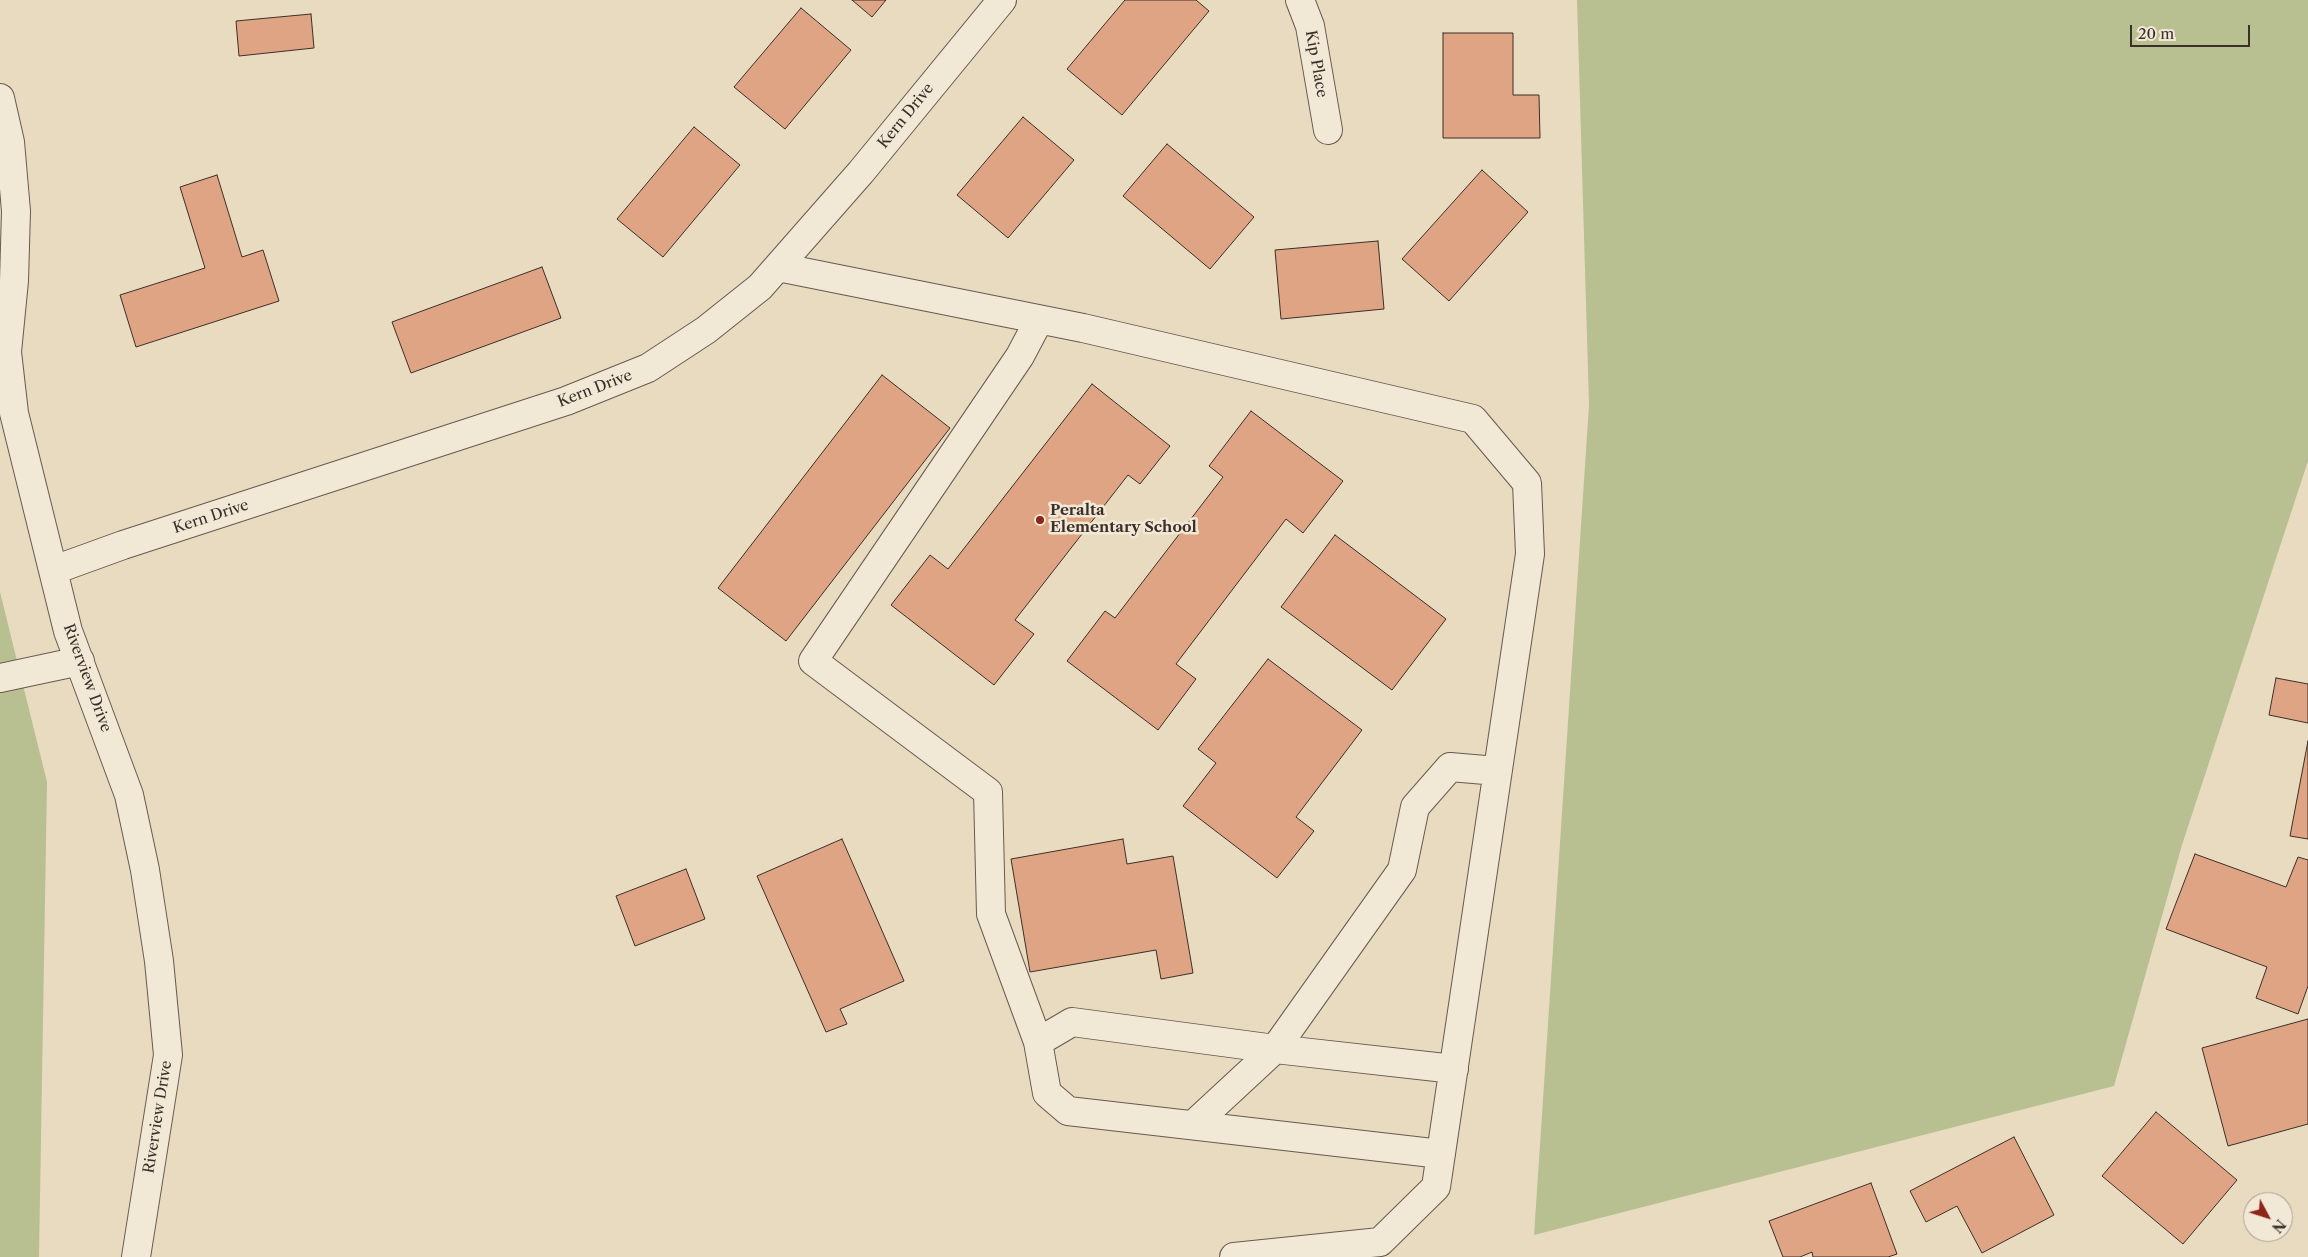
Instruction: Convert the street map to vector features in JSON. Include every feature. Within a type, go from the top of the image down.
[{"type":"street","name":"Kern Drive","points":[[54,570],[123,545],[566,401],[648,368],[706,330],[760,287],[860,172],[1002,0]]},
{"type":"street","name":"Kip Place","points":[[1300,0],[1310,26],[1328,130]]},
{"type":"street","name":"Riverview Drive","points":[[0,98],[10,142],[16,211],[14,282],[8,352],[14,413],[68,631],[129,795],[145,870],[160,961],[168,1055],[136,1257]]},
{"type":"street","points":[[778,267],[1039,320],[1473,419],[1527,482],[1530,554],[1436,1187],[1380,1242],[1234,1257]]},
{"type":"street","points":[[1039,320],[1020,356],[813,661],[988,792],[990,914],[1038,1042],[1047,1093],[1068,1111],[1441,1154]]},
{"type":"street","points":[[0,678],[80,661]]},
{"type":"street","points":[[1193,1126],[1274,1049],[1402,870],[1415,807],[1450,767],[1497,771]]},
{"type":"street","points":[[1038,1042],[1072,1022],[1274,1049],[1454,1069]]},
{"type":"green space","points":[[1577,0],[2308,0],[2308,461],[2182,845],[2114,1086],[1534,1235],[1589,405]]},
{"type":"green space","points":[[0,592],[47,782],[39,1257],[0,1257]]},
{"type":"building","points":[[852,0],[886,0],[872,17]]},
{"type":"building","points":[[1125,0],[1196,0],[1209,11],[1122,115],[1067,69]]},
{"type":"building","points":[[801,8],[851,50],[785,129],[734,87]]},
{"type":"building","points":[[311,14],[314,48],[239,56],[236,21]]},
{"type":"building","points":[[1443,33],[1513,33],[1513,95],[1539,95],[1540,138],[1443,138]]},
{"type":"building","points":[[1023,117],[1074,160],[1008,238],[957,195]]},
{"type":"building","points":[[694,127],[740,165],[663,257],[617,219]]},
{"type":"building","points":[[1167,144],[1254,217],[1210,269],[1123,196]]},
{"type":"building","points":[[1482,170],[1528,212],[1449,301],[1402,259]]},
{"type":"building","points":[[217,175],[242,257],[263,250],[279,301],[136,347],[120,295],[205,268],[180,187]]},
{"type":"building","points":[[1378,241],[1384,309],[1281,319],[1275,250]]},
{"type":"building","points":[[542,267],[561,318],[411,373],[392,322]]},
{"type":"building","points":[[882,375],[950,428],[786,641],[718,588]]},
{"type":"building","name":"Peralta Elementary School","points":[[1092,384],[1170,446],[1140,484],[1128,475],[1015,620],[1034,634],[994,685],[891,605],[930,555],[948,569]]},
{"type":"building","name":"Peralta Elementary School","points":[[1251,411],[1343,481],[1303,533],[1286,519],[1176,664],[1196,679],[1158,730],[1067,661],[1105,611],[1115,618],[1223,477],[1209,466]]},
{"type":"building","points":[[1335,535],[1446,619],[1392,690],[1281,607]]},
{"type":"building","points":[[1268,659],[1362,730],[1296,817],[1314,831],[1277,878],[1183,806],[1216,763],[1198,749]]},
{"type":"building","points":[[2276,678],[2308,684],[2308,723],[2269,715]]},
{"type":"building","points":[[2308,741],[2308,839],[2290,836]]},
{"type":"building","points":[[842,839],[904,981],[840,1009],[847,1024],[826,1032],[757,876]]},
{"type":"building","points":[[1123,839],[1127,864],[1173,856],[1193,973],[1161,979],[1156,950],[1030,972],[1011,859]]},
{"type":"building","points":[[2195,854],[2286,887],[2298,857],[2308,860],[2308,986],[2298,1014],[2256,998],[2267,967],[2166,929]]},
{"type":"building","points":[[686,869],[705,919],[635,946],[616,896]]},
{"type":"building","points":[[2308,1019],[2308,1124],[2228,1146],[2202,1048]]},
{"type":"building","points":[[2156,1112],[2237,1180],[2183,1244],[2102,1176]]},
{"type":"building","points":[[2014,1137],[2054,1215],[1982,1253],[1957,1206],[1926,1222],[1910,1191]]},
{"type":"building","points":[[1871,1183],[1897,1254],[1888,1257],[1813,1257],[1812,1252],[1800,1257],[1783,1257],[1769,1221]]},
{"type":"place","name":"Peralta Elementary School","points":[[1040,520]]}]
